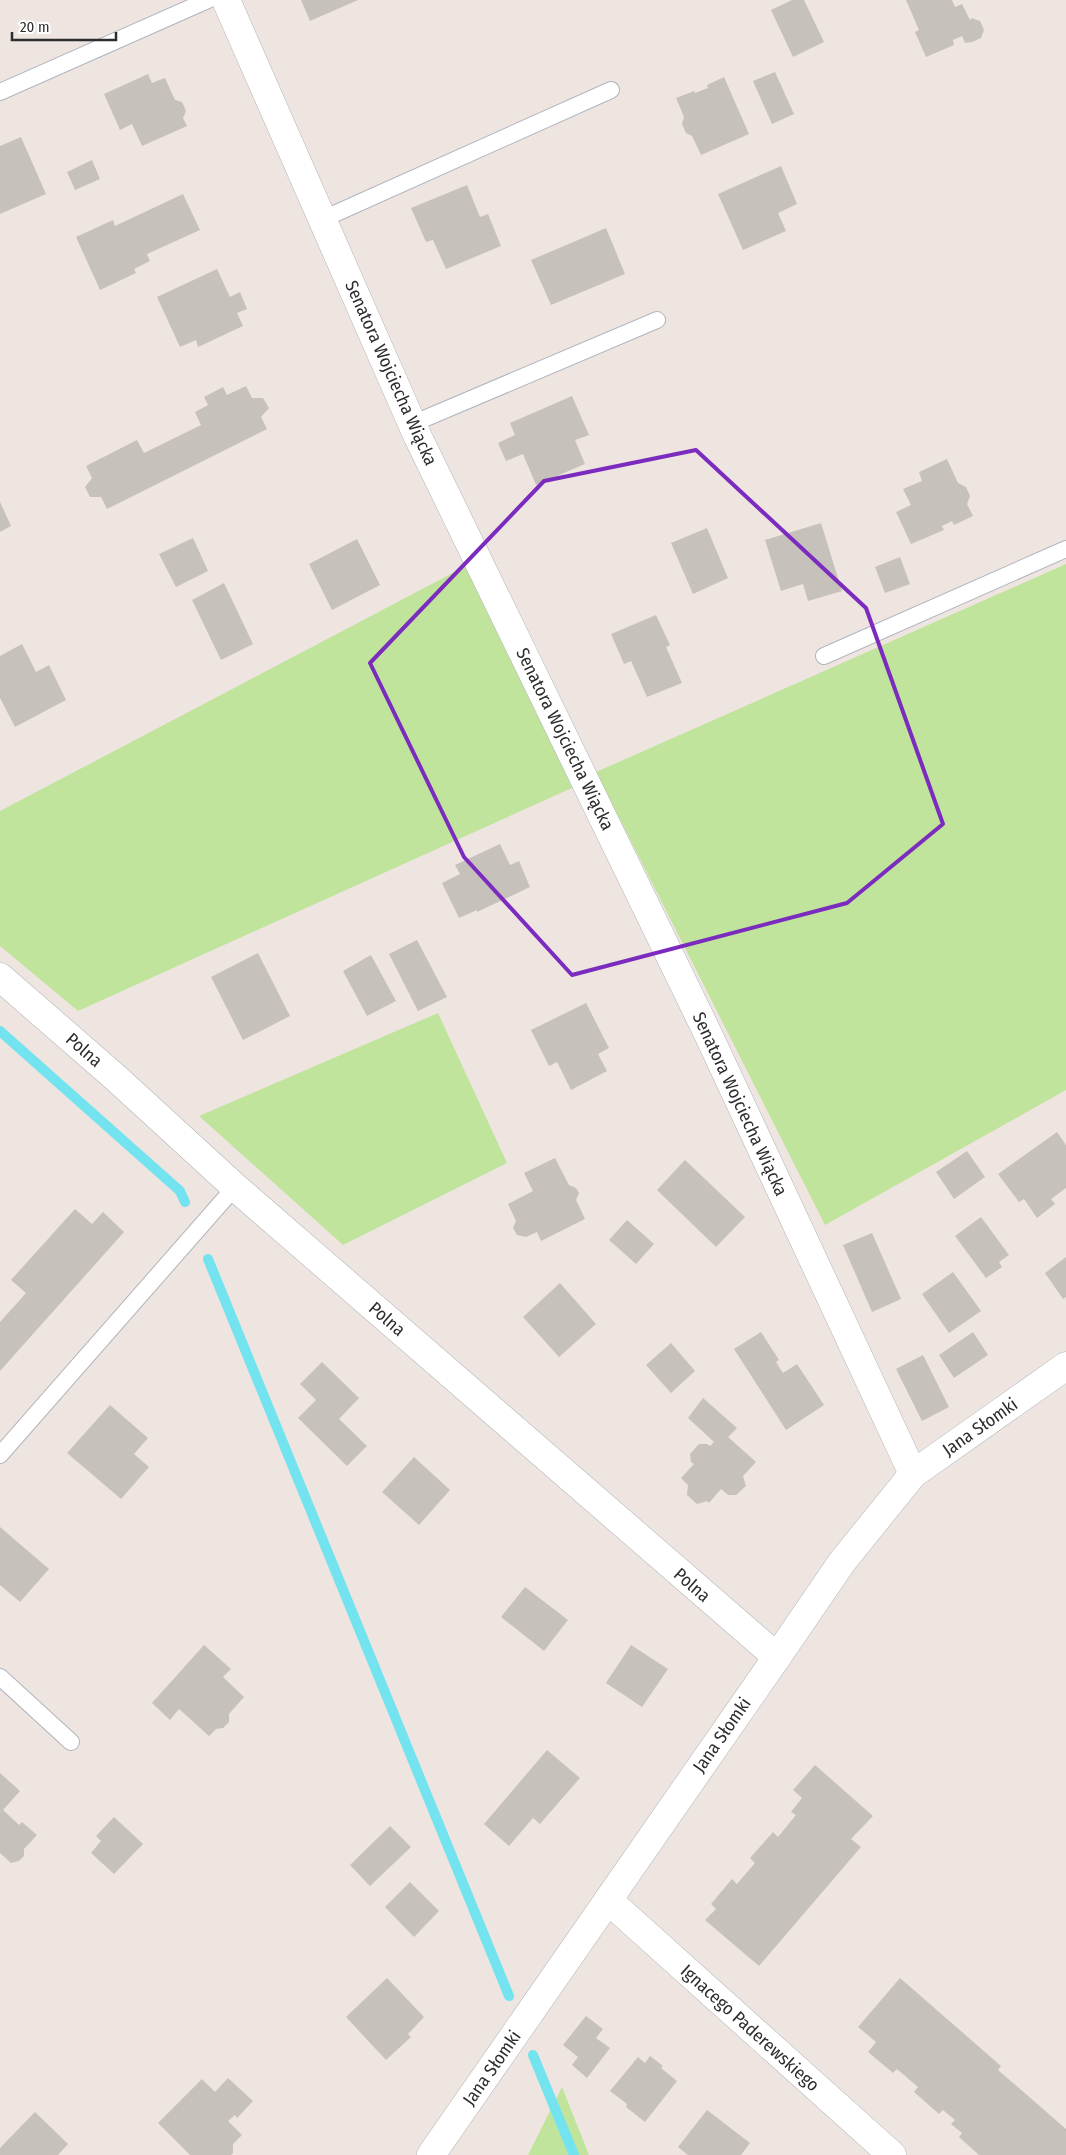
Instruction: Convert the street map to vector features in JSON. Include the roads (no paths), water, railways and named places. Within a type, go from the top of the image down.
[{"type":"street","name":"Senatora Wojciecha Wiącka","points":[[226,0],[412,424],[708,1034],[913,1474]]},
{"type":"street","name":"Polna","points":[[0,977],[116,1078],[235,1187],[777,1657]]},
{"type":"street","name":"Jana Słomki","points":[[431,2155],[842,1562],[913,1474],[1066,1366]]},
{"type":"street","name":"Ignacego Paderewskiego","points":[[608,1900],[892,2155]]},
{"type":"lane","points":[[0,92],[208,0]]},
{"type":"lane","points":[[323,218],[611,90]]},
{"type":"lane","points":[[412,424],[657,320]]},
{"type":"lane","points":[[824,656],[1066,549]]},
{"type":"lane","points":[[0,1455],[235,1187]]},
{"type":"lane","points":[[0,1677],[72,1742]]},
{"type":"waterway","points":[[0,1031],[180,1191],[185,1202]]},
{"type":"waterway","points":[[208,1259],[509,1996]]},
{"type":"waterway","points":[[533,2055],[574,2155]]}]
